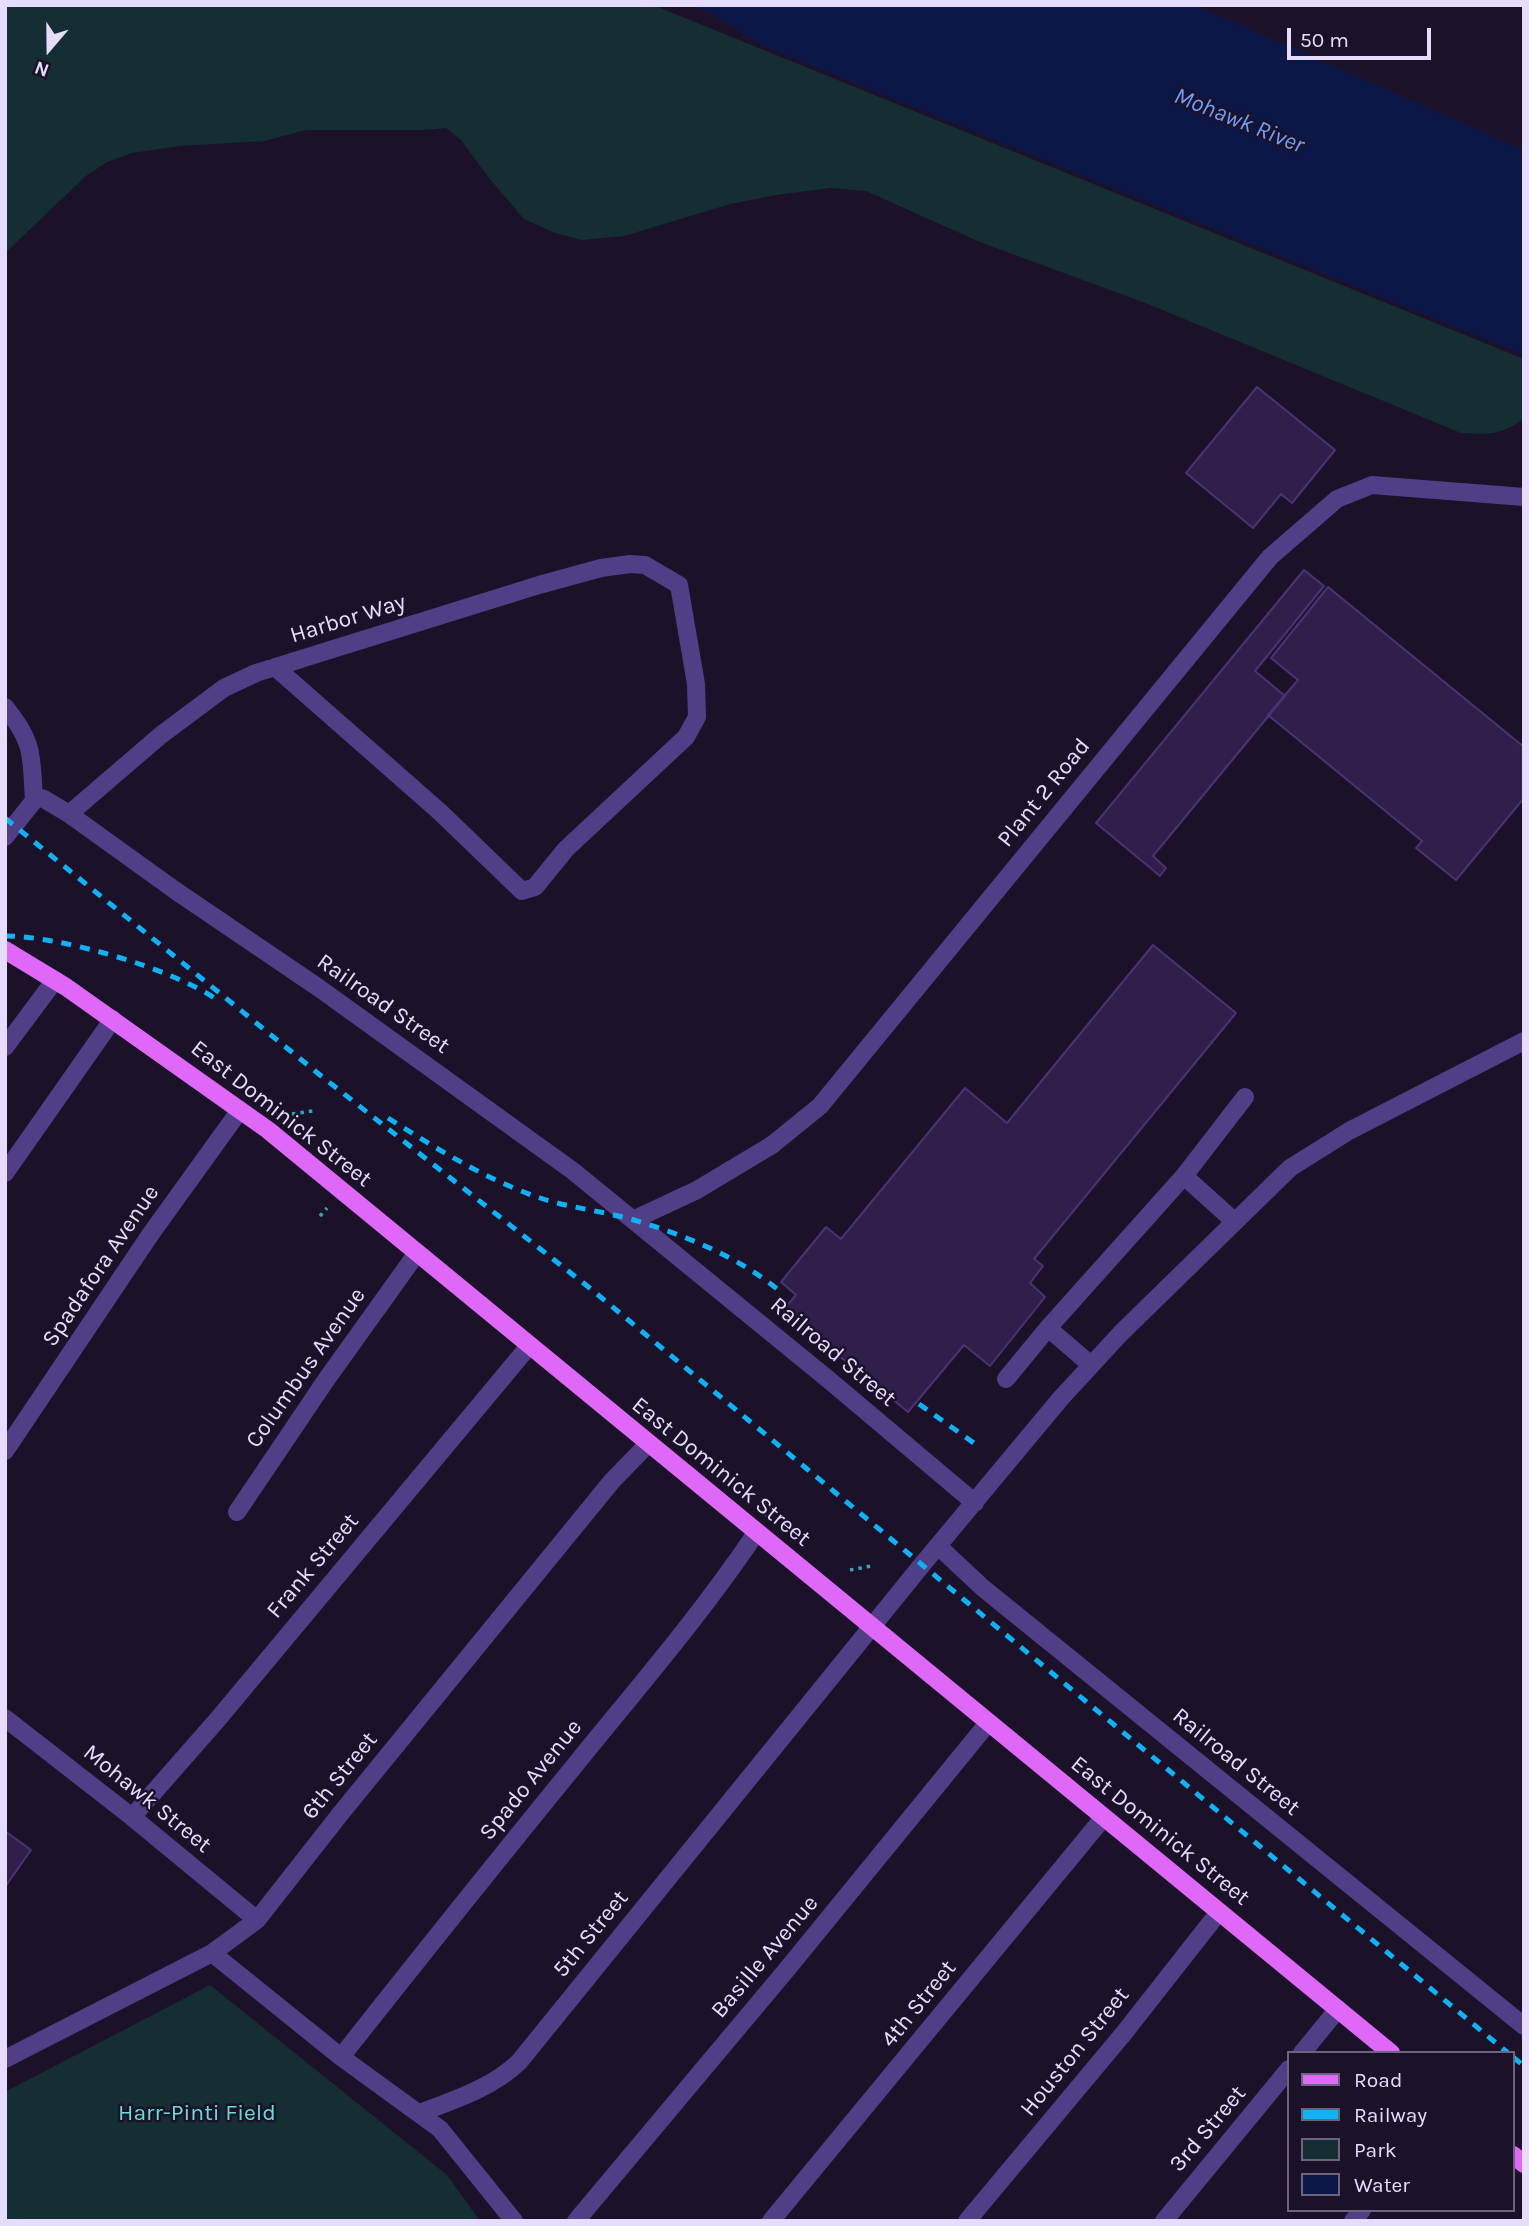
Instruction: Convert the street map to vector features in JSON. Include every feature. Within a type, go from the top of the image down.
[{"type":"main road","name":"East Dominick Street","points":[[5,950],[113,1019],[268,1130],[648,1444],[760,1525],[872,1627],[1389,2051]]},
{"type":"street","name":"Plant 2 Road","points":[[633,1220],[696,1190],[772,1145],[820,1106],[1270,556],[1337,499],[1371,485],[1524,497]]},
{"type":"street","name":"Harbor Way","points":[[69,814],[160,735],[224,688],[275,667],[601,568],[645,565],[679,585],[695,684],[697,717],[686,737],[566,849],[535,887],[522,891],[440,812],[275,667]]},
{"type":"street","points":[[5,708],[21,726],[30,746],[34,800],[5,837]]},
{"type":"street","name":"Railroad Street","points":[[34,800],[37,797],[44,799],[69,814],[319,988],[573,1171],[975,1503]]},
{"type":"street","points":[[5,1047],[55,980]]},
{"type":"street","points":[[5,1174],[113,1019]]},
{"type":"street","points":[[938,1546],[1091,1365],[1290,1167],[1349,1131],[1524,1041]]},
{"type":"street","points":[[1006,1379],[1184,1176],[1245,1097]]},
{"type":"street","name":"Spadafora Avenue","points":[[5,1451],[150,1236],[240,1111]]},
{"type":"street","points":[[1184,1176],[1234,1221]]},
{"type":"street","name":"Columbus Avenue","points":[[237,1512],[326,1380],[417,1253]]},
{"type":"street","points":[[1048,1328],[1091,1365]]},
{"type":"street","name":"Frank Street","points":[[132,1817],[218,1719],[529,1346]]},
{"type":"street","name":"6th Street","points":[[5,2059],[212,1953],[257,1920],[612,1481],[648,1444]]},
{"type":"street","name":"Spado Avenue","points":[[341,2057],[680,1636],[737,1562],[760,1525]]},
{"type":"street","name":"Railroad Street","points":[[938,1546],[983,1588],[1524,2026]]},
{"type":"street","name":"5th Street","points":[[420,2113],[464,2096],[507,2073],[519,2062],[938,1546]]},
{"type":"street","name":"Mohawk Street","points":[[5,1718],[132,1817],[257,1920]]},
{"type":"street","name":"Basille Avenue","points":[[576,2221],[988,1723]]},
{"type":"street","name":"4th Street","points":[[771,2221],[1104,1817]]},
{"type":"street","name":"Houston Street","points":[[967,2221],[1124,2033],[1219,1912]]},
{"type":"street","points":[[212,1953],[341,2057],[440,2129],[514,2221]]},
{"type":"street","points":[[1304,2051],[1338,2009]]},
{"type":"street","name":"3rd Street","points":[[1164,2221],[1288,2069]]},
{"type":"path","points":[[292,1114],[313,1111]]},
{"type":"path","points":[[354,1176],[359,1170]]},
{"type":"path","points":[[320,1216],[327,1208]]},
{"type":"path","points":[[640,1415],[647,1405]]},
{"type":"path","points":[[760,1525],[774,1508]]},
{"type":"path","points":[[850,1570],[871,1566]]},
{"type":"green space","points":[[5,5],[653,5],[1524,359],[1524,418],[1509,428],[1494,433],[1461,433],[1148,304],[980,242],[866,191],[830,188],[776,195],[730,204],[624,236],[582,240],[555,233],[524,219],[461,140],[446,128],[306,130],[264,141],[180,146],[132,153],[107,162],[86,176],[5,253]]},
{"type":"green space","name":"Harr-Pinti Field","points":[[210,1985],[447,2175],[480,2221],[5,2221],[5,2092]]},
{"type":"water","name":"Mohawk River","points":[[691,5],[1194,5],[1524,150],[1524,355],[761,45],[712,14]]},
{"type":"building","points":[[1257,387],[1335,450],[1292,503],[1281,494],[1253,528],[1186,473]]},
{"type":"building","points":[[1304,570],[1324,586],[1255,671],[1285,696],[1153,856],[1166,868],[1160,876],[1096,823]]},
{"type":"building","points":[[1328,587],[1524,747],[1524,798],[1456,880],[1416,848],[1422,841],[1268,715],[1298,680],[1271,658]]},
{"type":"building","points":[[1153,945],[1236,1013],[1034,1259],[1043,1266],[1030,1283],[1045,1297],[990,1366],[964,1345],[908,1412],[783,1310],[796,1295],[781,1282],[826,1227],[841,1239],[965,1088],[1007,1123]]},
{"type":"building","points":[[5,1831],[31,1850],[5,1887]]},
{"type":"railway","points":[[5,818],[320,1075],[591,1289],[1506,2051]]},
{"type":"railway","points":[[5,936],[55,941],[114,956],[171,976],[216,999]]},
{"type":"railway","points":[[388,1118],[443,1152],[500,1182],[540,1198],[634,1220],[692,1240],[731,1258],[782,1293]]},
{"type":"railway","points":[[919,1404],[978,1446]]},
{"type":"railway","points":[[1515,2059],[1524,2066]]}]
